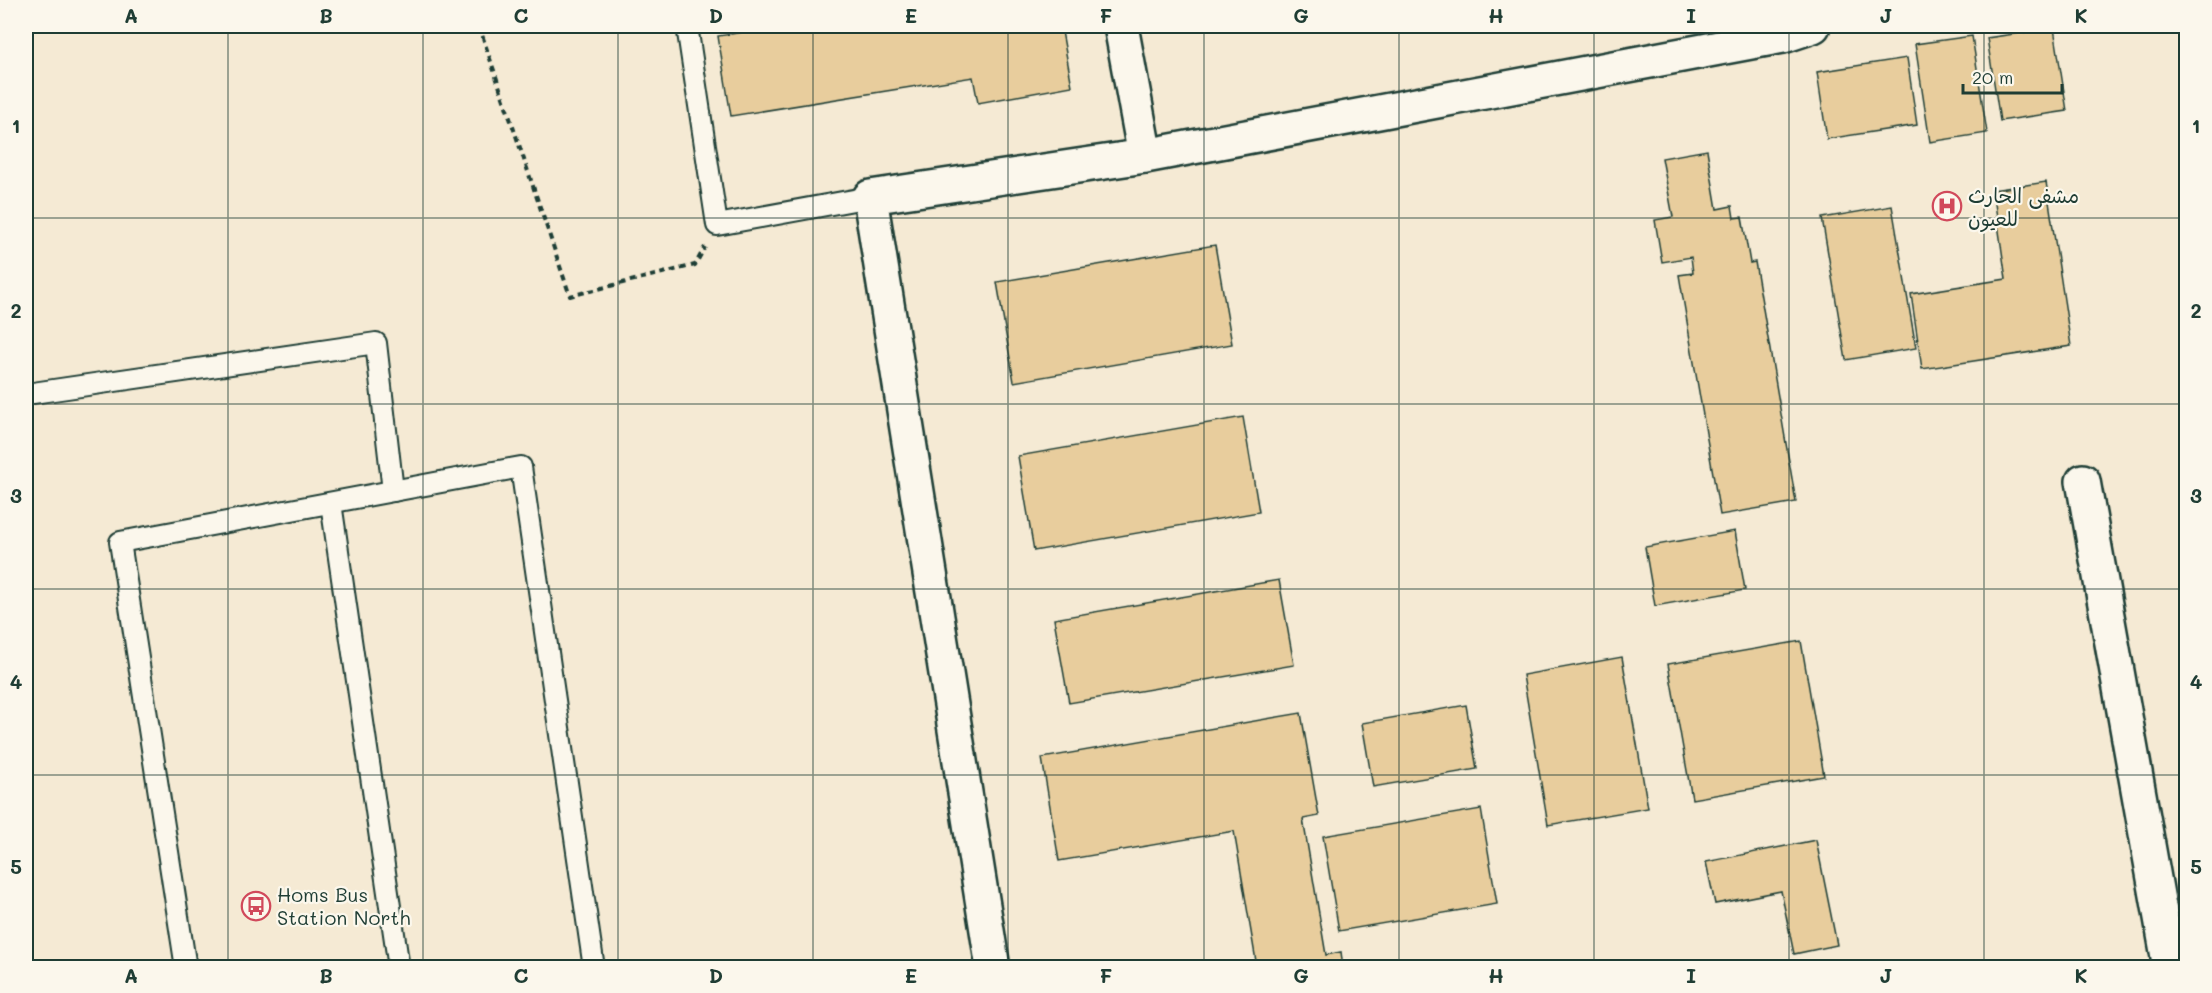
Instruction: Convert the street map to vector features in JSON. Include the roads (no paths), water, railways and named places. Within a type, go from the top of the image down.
[{"type":"street","points":[[1121,26],[1145,156]]},
{"type":"street","points":[[993,968],[870,197],[1145,156],[1793,29]]},
{"type":"street","points":[[2083,481],[2170,968]]},
{"type":"lane","points":[[687,26],[717,225],[870,197]]},
{"type":"lane","points":[[26,394],[376,343],[393,491]]},
{"type":"lane","points":[[186,968],[120,542],[521,467],[594,968]]},
{"type":"lane","points":[[331,503],[399,968]]},
{"type":"place","name":"مشفى الحارث للعيون","points":[[1947,206]]},
{"type":"place","name":"Homs Bus Station North","points":[[256,906]]}]
